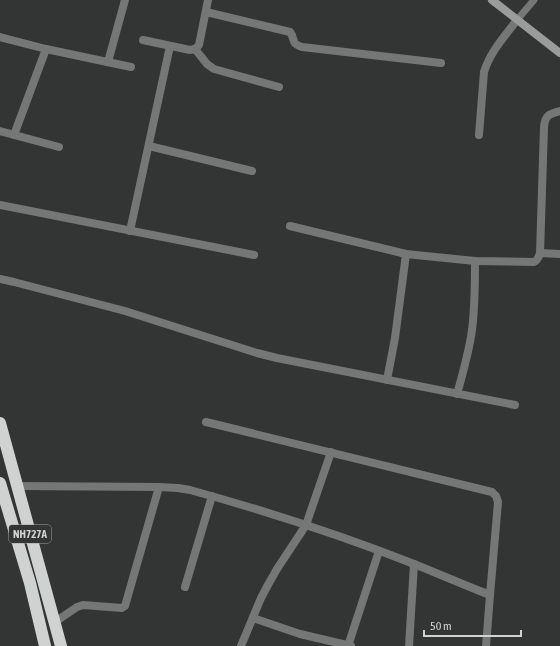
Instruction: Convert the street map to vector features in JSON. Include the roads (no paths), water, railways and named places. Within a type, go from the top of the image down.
[{"type":"highway","name":"NH727A","points":[[0,423],[63,646]]},
{"type":"highway","name":"NH727A","points":[[0,483],[30,583],[45,646]]},
{"type":"street","points":[[108,62],[125,0]]},
{"type":"street","points":[[143,40],[190,50],[195,49],[199,45],[208,0]]},
{"type":"street","points":[[492,0],[560,53]]},
{"type":"street","points":[[206,12],[290,32],[293,35],[294,42],[302,47],[441,63]]},
{"type":"street","points":[[479,135],[484,72],[486,64],[490,56],[517,20]]},
{"type":"street","points":[[0,37],[46,49],[131,67]]},
{"type":"street","points":[[130,231],[170,46]]},
{"type":"street","points":[[14,135],[46,49]]},
{"type":"street","points":[[195,49],[207,64],[214,69],[279,87]]},
{"type":"street","points":[[290,226],[406,254],[475,261],[534,262],[539,257],[540,252],[544,120],[552,113],[560,111]]},
{"type":"street","points":[[0,131],[59,147]]},
{"type":"street","points":[[149,146],[252,171]]},
{"type":"street","points":[[0,205],[254,255]]},
{"type":"street","points":[[540,252],[560,254]]},
{"type":"street","points":[[387,380],[397,324],[406,254]]},
{"type":"street","points":[[458,394],[472,328],[475,295],[475,261]]},
{"type":"street","points":[[0,279],[125,311],[277,358],[515,405]]},
{"type":"street","points":[[206,422],[492,492],[496,496],[498,502],[486,646]]},
{"type":"street","points":[[241,646],[268,583],[306,525],[331,452]]},
{"type":"street","points":[[17,486],[159,487],[190,490],[306,525],[414,564],[490,595]]},
{"type":"street","points":[[55,622],[77,607],[83,605],[122,608],[125,606],[159,487]]},
{"type":"street","points":[[185,587],[212,496]]},
{"type":"street","points":[[253,618],[300,634],[349,646],[379,551]]},
{"type":"street","points":[[409,646],[414,564]]},
{"type":"lane","points":[[517,20],[534,0]]}]
